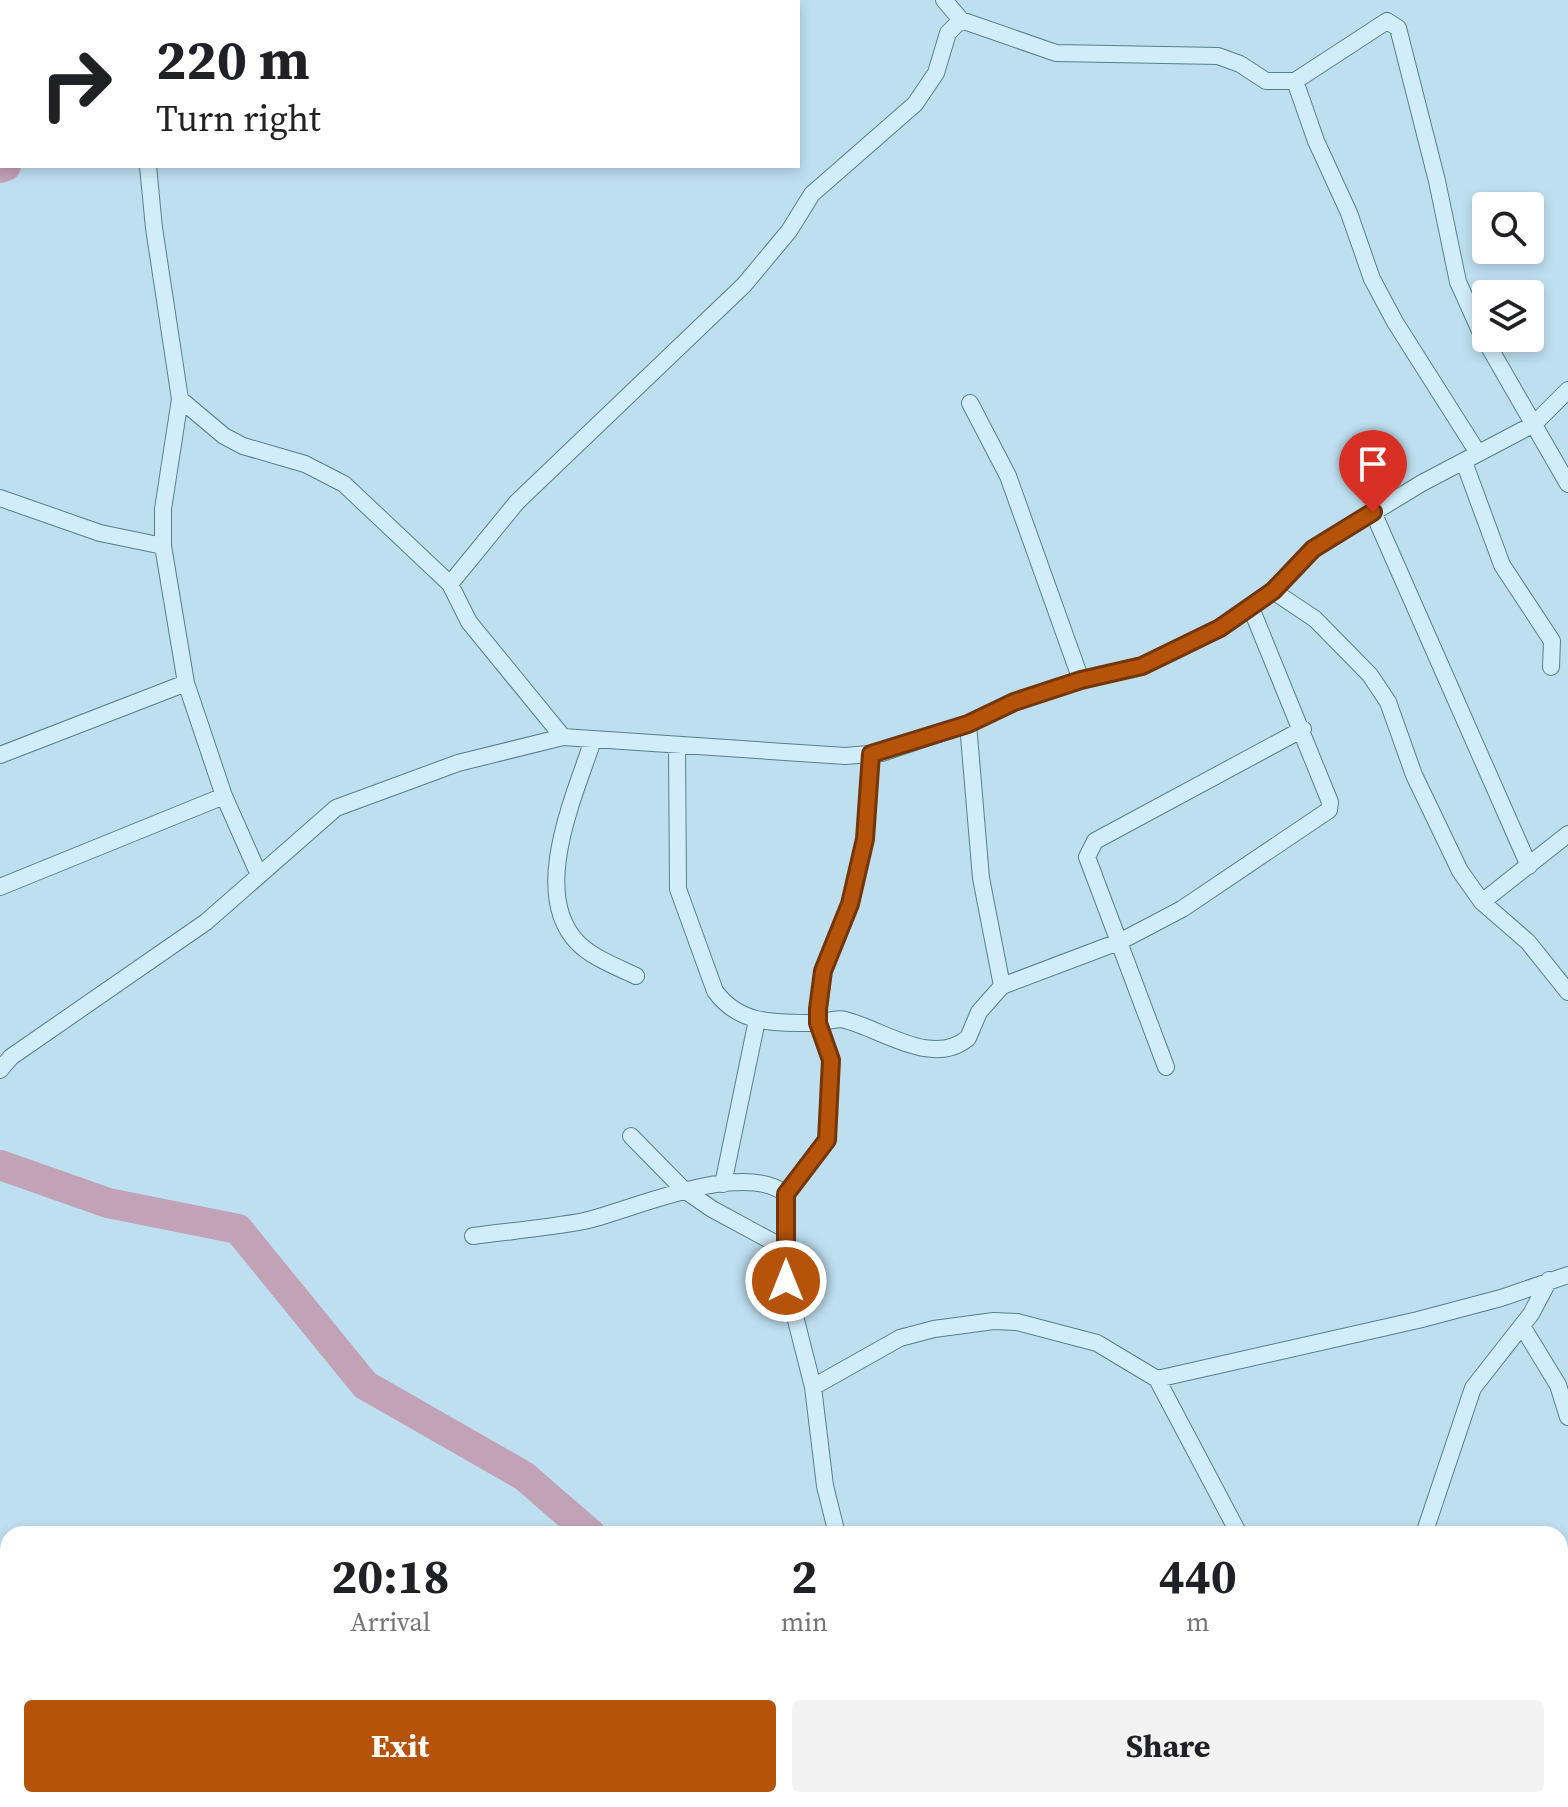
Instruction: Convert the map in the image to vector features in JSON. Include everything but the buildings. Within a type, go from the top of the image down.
[{"type":"street","points":[[944,0],[961,20],[1056,53],[1218,56],[1240,64],[1266,81],[1295,81],[1387,21],[1398,28],[1437,181],[1458,282],[1481,333],[1568,484]]},
{"type":"street","points":[[450,584],[517,502],[744,285],[823,182],[915,104],[936,73],[948,33],[961,20]]},
{"type":"street","points":[[1295,81],[1316,141],[1349,213],[1372,279],[1471,458],[1502,565],[1552,641],[1551,667]]},
{"type":"street","points":[[148,168],[154,228],[180,399],[163,509],[163,546],[186,683],[224,796],[259,875]]},
{"type":"street","points":[[0,1070],[11,1057],[206,922],[336,808],[354,799],[458,763],[563,737],[845,756],[871,754],[968,724],[1014,702],[1081,680],[1142,666],[1220,628],[1251,608],[1273,591],[1313,549],[1373,512],[1534,424],[1568,390]]},
{"type":"street","points":[[180,399],[224,436],[243,446],[305,464],[344,484],[450,584],[469,622],[563,737]]},
{"type":"street","points":[[970,403],[1008,476],[1081,680]]},
{"type":"street","points":[[0,498],[100,533],[163,546]]},
{"type":"street","points":[[1373,512],[1529,866]]},
{"type":"street","points":[[1273,591],[1315,619],[1370,675],[1388,702],[1395,731],[1460,871],[1482,902],[1528,942],[1568,992]]},
{"type":"street","points":[[677,746],[678,889],[715,991],[735,1013],[757,1020],[818,1023],[842,1018],[913,1046],[951,1046],[968,1038],[979,1012],[1002,986],[1121,941],[1182,909],[1325,816],[1330,802],[1303,729],[1251,608]]},
{"type":"street","points":[[0,755],[186,683]]},
{"type":"street","points":[[968,724],[981,878],[1002,986]]},
{"type":"street","points":[[1166,1067],[1087,857],[1095,841],[1303,729]]},
{"type":"street","points":[[593,740],[563,837],[554,885],[561,914],[577,942],[636,976]]},
{"type":"street","points":[[835,1526],[825,1486],[813,1387],[786,1281],[786,1194],[827,1140],[831,1060],[818,1023],[823,971],[850,904],[865,839],[871,754]]},
{"type":"street","points":[[0,887],[224,796]]},
{"type":"street","points":[[1482,902],[1568,834]]},
{"type":"street","points":[[723,1184],[757,1020]]},
{"type":"street","points":[[631,1136],[683,1189],[712,1209],[786,1249]]},
{"type":"street","points":[[473,1236],[586,1220],[683,1189],[723,1184],[775,1186],[786,1194]]},
{"type":"street","points":[[1157,1379],[1418,1320],[1501,1298],[1568,1275]]},
{"type":"street","points":[[1427,1526],[1473,1388],[1522,1326],[1549,1280]]},
{"type":"street","points":[[813,1387],[900,1338],[994,1321],[1017,1322],[1097,1343],[1157,1379],[1235,1526]]},
{"type":"street","points":[[1522,1326],[1558,1385],[1568,1417]]},
{"type":"waterway","points":[[0,1165],[108,1203],[238,1229],[365,1385],[524,1476],[582,1526]]},
{"type":"route","points":[[786,1281],[786,1194],[819,1155],[827,1140],[831,1060],[826,1038],[818,1023],[818,1009],[823,971],[850,904],[865,839],[871,754],[968,724],[1014,702],[1081,680],[1142,666],[1220,628],[1251,608],[1273,591],[1301,558],[1373,512]]}]
